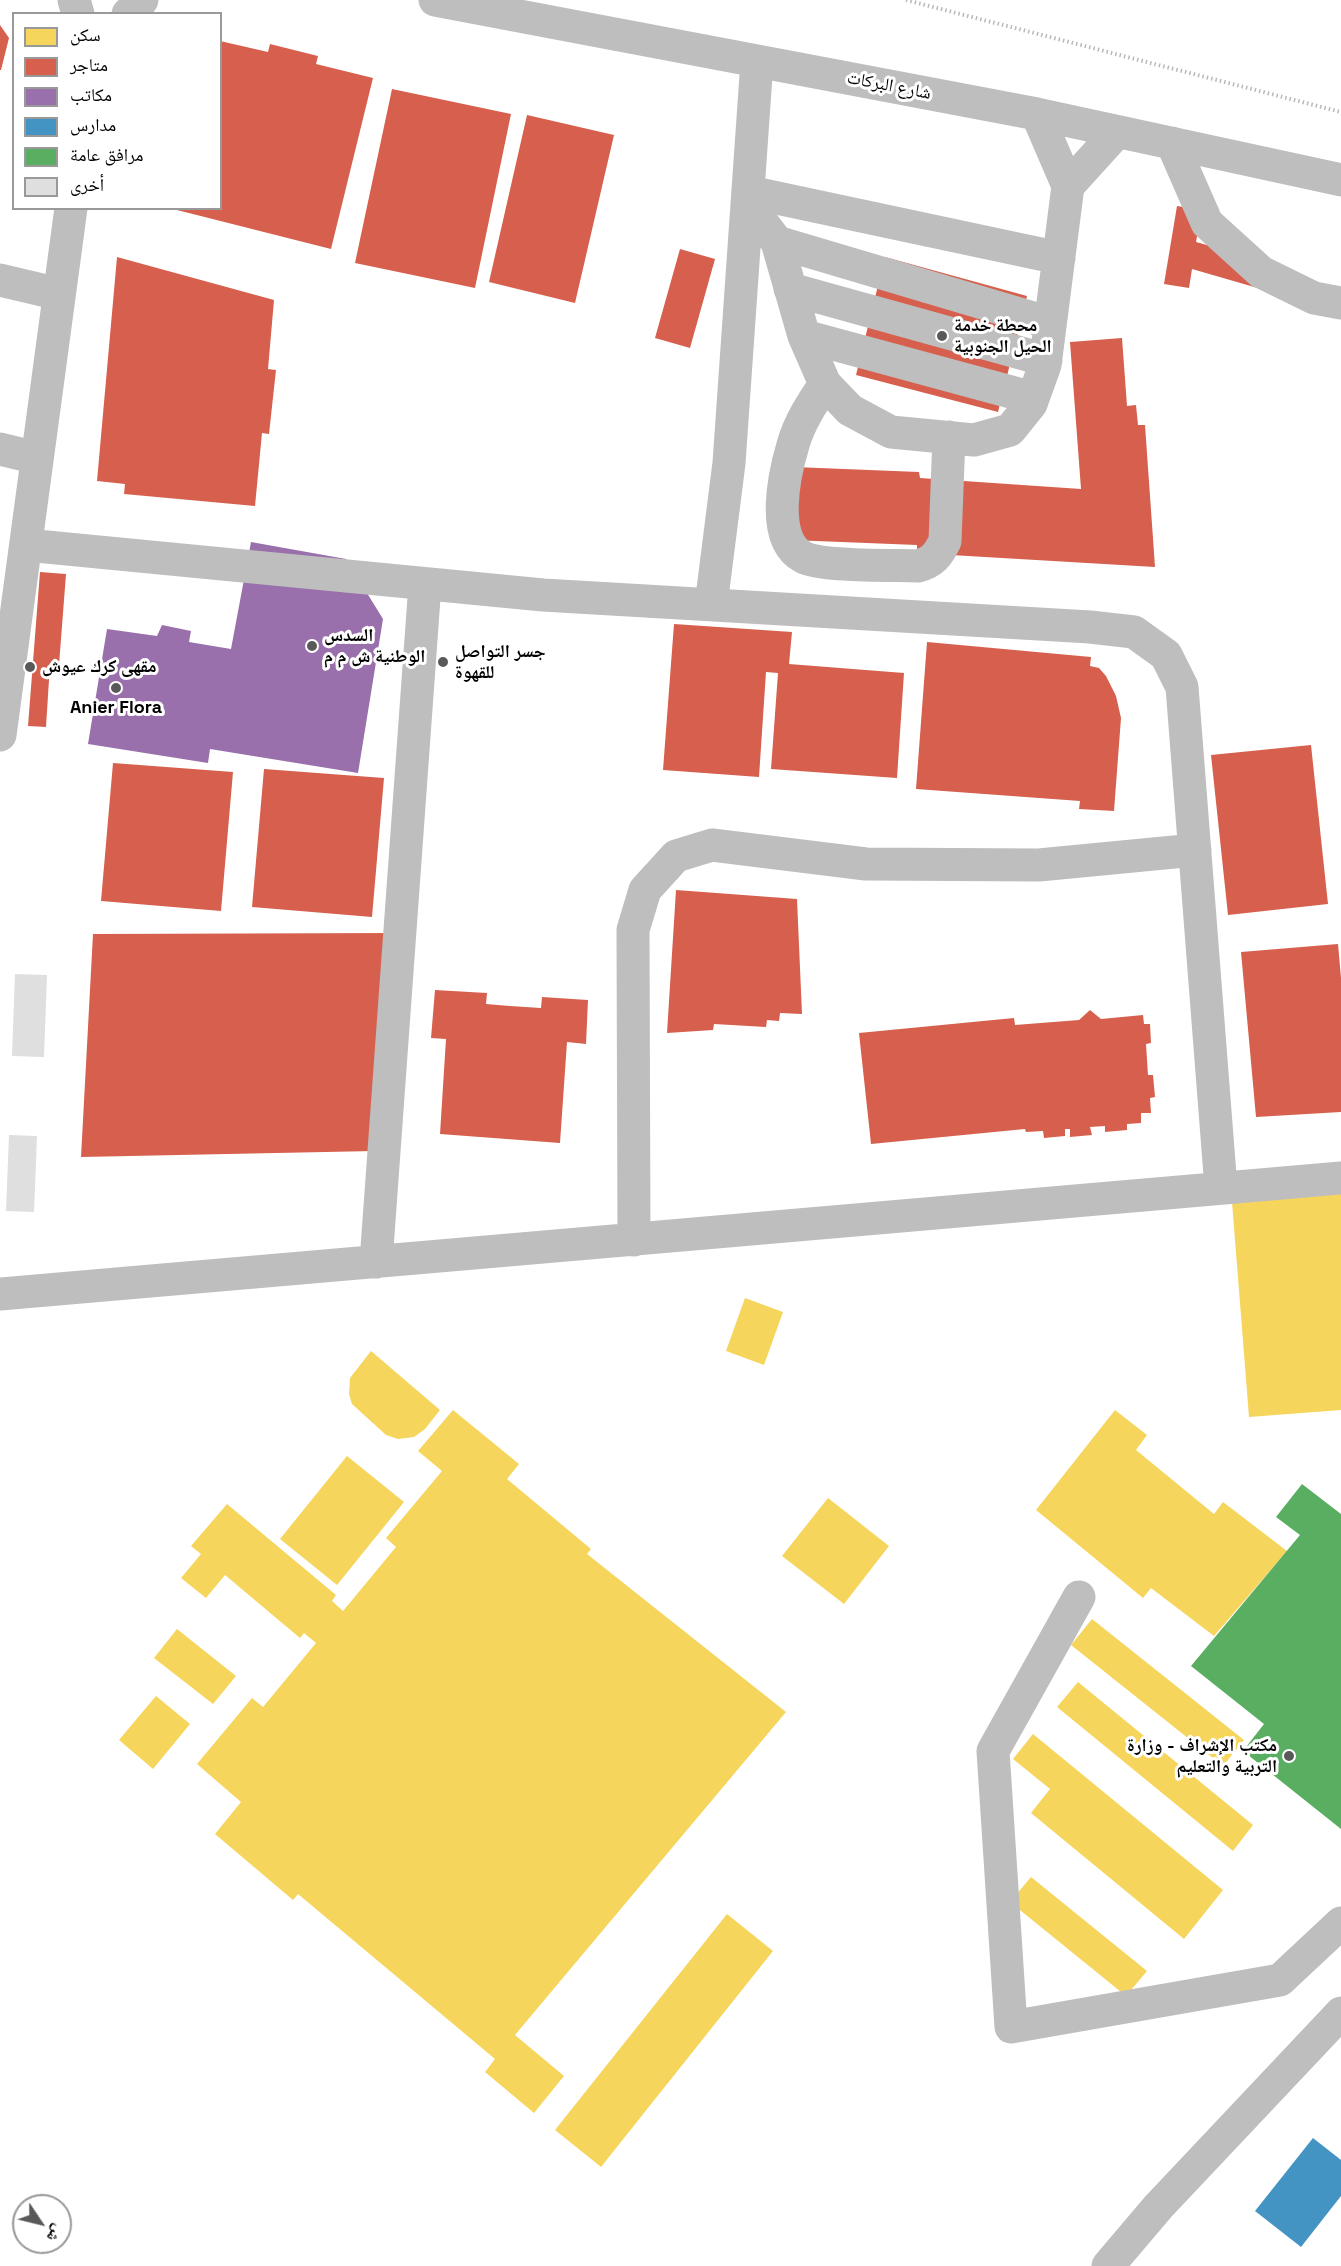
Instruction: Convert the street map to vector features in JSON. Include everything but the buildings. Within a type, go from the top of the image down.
[{"type":"street","points":[[130,12],[142,0]]},
{"type":"street","name":"شارع البركات","points":[[435,0],[1037,114],[1341,180]]},
{"type":"street","points":[[711,605],[729,463],[758,61]]},
{"type":"street","points":[[748,203],[777,242],[804,336],[825,384],[850,411],[891,432],[974,440],[1010,430],[1031,404],[1046,360],[1068,186],[1037,114]]},
{"type":"street","points":[[1068,186],[1117,132]]},
{"type":"street","points":[[1172,143],[1207,223],[1261,272],[1314,298],[1341,303]]},
{"type":"street","points":[[748,203],[1059,258]]},
{"type":"street","points":[[0,735],[6,641],[26,545],[71,210]]},
{"type":"street","points":[[777,242],[1050,323]]},
{"type":"street","points":[[0,280],[59,294]]},
{"type":"street","points":[[790,289],[1046,360]]},
{"type":"street","points":[[804,336],[1033,398]]},
{"type":"street","points":[[825,384],[808,409],[793,445],[783,498],[783,532],[790,547],[804,557],[820,562],[918,566],[931,562],[945,541],[949,437]]},
{"type":"street","points":[[0,449],[37,458]]},
{"type":"street","points":[[26,545],[543,595],[1090,627],[1134,632],[1166,655],[1182,687],[1221,1188]]},
{"type":"street","points":[[376,1262],[425,584]]},
{"type":"street","points":[[634,1240],[633,930],[645,890],[675,856],[712,845],[866,864],[1039,865],[1195,850]]},
{"type":"street","points":[[0,1294],[1341,1178]]},
{"type":"street","points":[[1079,1597],[993,1751],[1011,2027],[1280,1980],[1341,1923]]},
{"type":"street","points":[[1108,2266],[1158,2207],[1341,2013]]},
{"type":"path","points":[[906,0],[1341,112]]},
{"type":"place","name":"محطة خدمة الحيل الجنوبية","points":[[942,336]]},
{"type":"place","name":"السدس الوطنیة ش م م","points":[[312,646]]},
{"type":"place","name":"جسر التواصل للقهوة","points":[[443,662]]},
{"type":"place","name":"مقهى كرك عيوش","points":[[30,667]]},
{"type":"place","name":"Anier Flora","points":[[116,688]]},
{"type":"place","name":"مكتب الإشراف - وزارة التربية والتعليم","points":[[1289,1756]]}]
